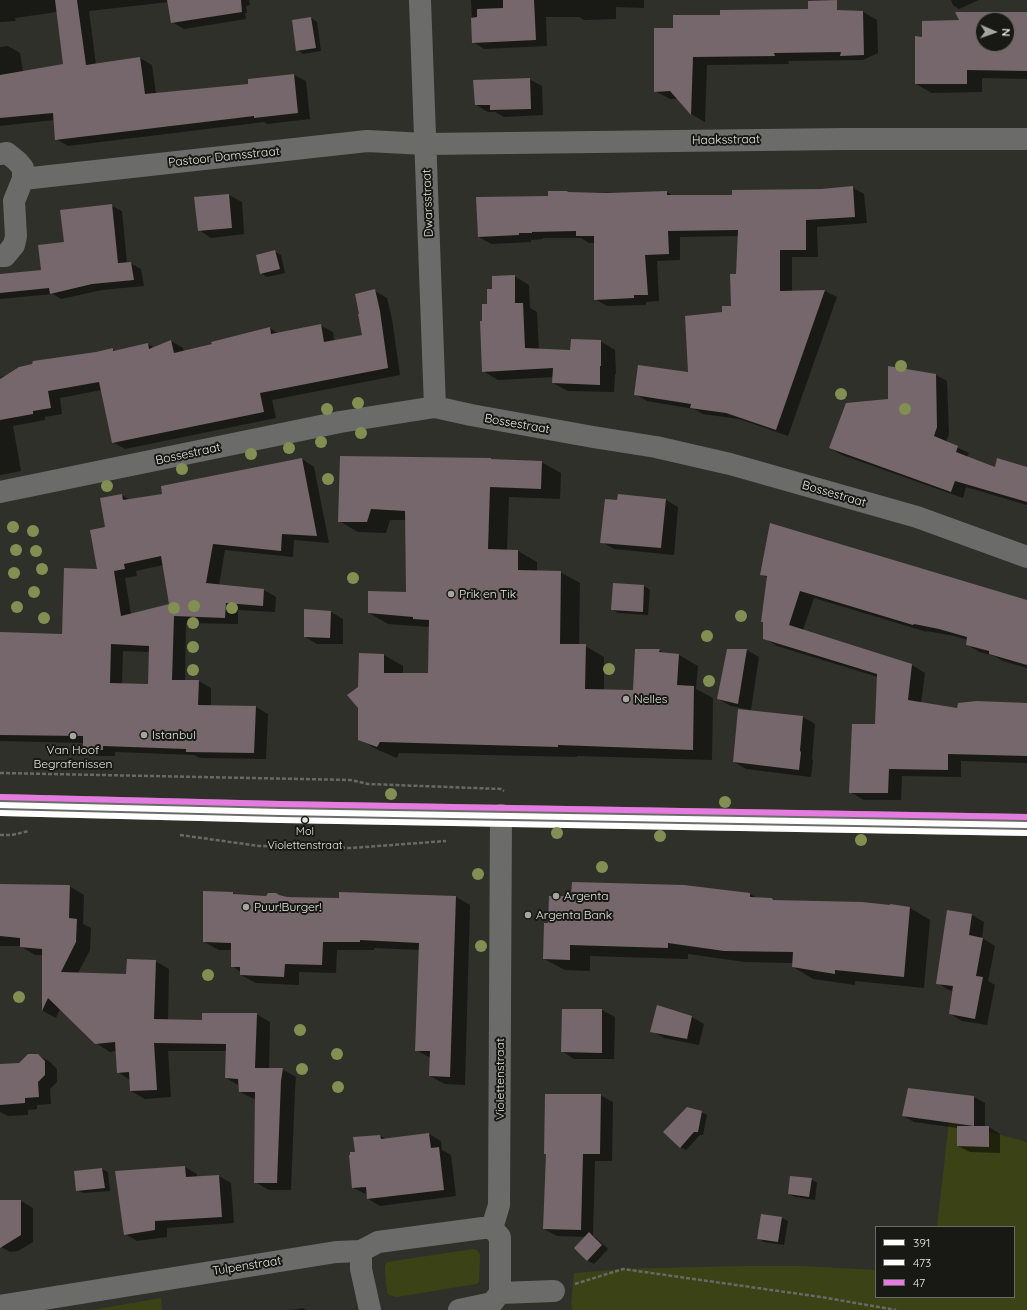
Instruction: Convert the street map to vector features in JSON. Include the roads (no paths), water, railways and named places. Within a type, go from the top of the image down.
[{"type":"main road","points":[[0,805],[280,812],[1027,825]]},
{"type":"street","name":"Dwarsstraat","points":[[420,0],[436,407]]},
{"type":"street","name":"Haaksstraat","points":[[426,144],[844,139],[1027,139]]},
{"type":"street","name":"Pastoor Damsstraat","points":[[23,179],[366,141],[426,144]]},
{"type":"street","points":[[0,154],[7,153],[23,168],[23,179],[14,201],[16,236],[14,245],[5,256],[0,256]]},
{"type":"street","name":"Bossestraat","points":[[0,492],[340,422],[436,407],[593,438],[656,447],[730,464],[917,517],[1027,557]]},
{"type":"street","name":"Violettenstraat","points":[[492,1228],[499,1205],[502,815]]},
{"type":"street","points":[[459,1310],[492,1303],[500,1293],[500,1237],[492,1228]]},
{"type":"street","name":"Tulpenstraat","points":[[0,1306],[336,1252],[361,1251],[378,1242],[492,1228]]},
{"type":"street","points":[[361,1251],[361,1269],[370,1310]]},
{"type":"street","points":[[500,1293],[554,1291]]},
{"type":"place","name":"Prik en Tik","points":[[451,594]]},
{"type":"place","name":"Nelles","points":[[626,699]]},
{"type":"place","name":"Istanbul","points":[[144,735]]},
{"type":"place","name":"Van Hoof Begrafenissen","points":[[73,736]]},
{"type":"place","name":"Mol Violettenstraat","points":[[305,820]]},
{"type":"place","name":"Argenta","points":[[556,896]]},
{"type":"place","name":"Puur!Burger!","points":[[246,907]]},
{"type":"place","name":"Argenta Bank","points":[[528,915]]}]
